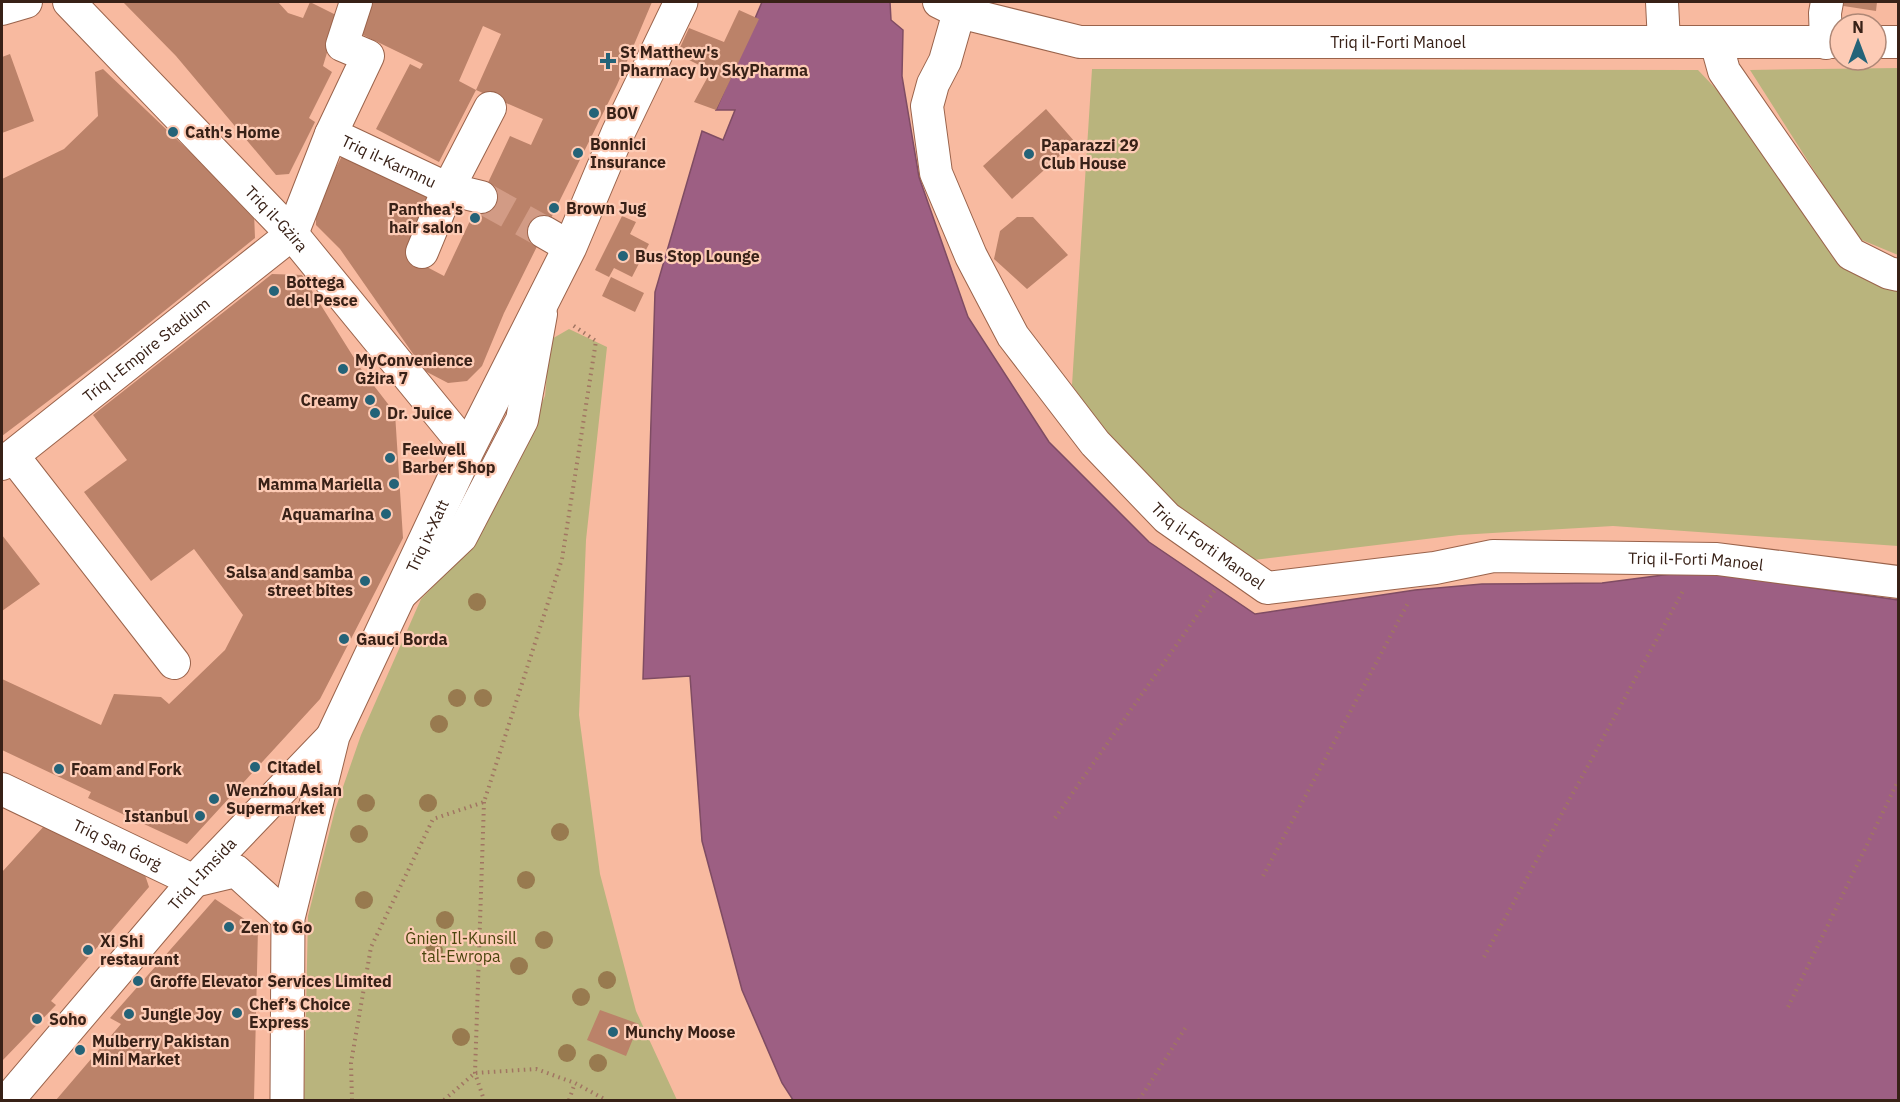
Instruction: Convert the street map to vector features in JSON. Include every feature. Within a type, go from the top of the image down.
[{"type":"main road","name":"Triq ix-Xatt","points":[[287,1101],[288,918],[333,736],[468,449],[544,299],[557,240],[618,133],[681,2]]},
{"type":"street","points":[[2,9],[26,2]]},
{"type":"street","name":"Triq il-Gżira","points":[[69,2],[292,234],[468,449]]},
{"type":"street","name":"Triq il-Karmnu","points":[[292,234],[331,134],[368,56],[342,45],[356,2]]},
{"type":"street","points":[[1662,2],[1664,42]]},
{"type":"street","name":"Triq il-Forti Manoel","points":[[1828,43],[1080,42],[949,7],[945,61],[933,84],[927,106],[936,173],[971,256],[1013,336],[1095,443],[1167,518],[1267,588],[1435,568],[1493,556],[1717,559],[1899,582]]},
{"type":"street","points":[[1716,42],[1724,72],[1851,254],[1889,273],[1899,274]]},
{"type":"street","name":"Triq il-Karmnu","points":[[422,252],[448,189],[490,108]]},
{"type":"street","name":"Triq il-Karmnu","points":[[331,134],[448,189]]},
{"type":"street","points":[[448,189],[481,197]]},
{"type":"street","name":"Triq l-Empire Stadium","points":[[7,460],[292,234]]},
{"type":"street","points":[[399,597],[461,537],[522,420],[544,299]]},
{"type":"street","points":[[7,460],[174,663]]},
{"type":"street","name":"Triq l-Imsida","points":[[8,1101],[194,881],[333,736]]},
{"type":"street","name":"Triq San Ġorġ","points":[[2,789],[194,881]]},
{"type":"street","points":[[194,881],[236,871],[288,918]]},
{"type":"path","points":[[484,1101],[476,1073],[484,802],[562,559],[596,340],[568,323]]},
{"type":"path","points":[[1484,957],[1689,581]]},
{"type":"path","points":[[1055,818],[1216,589]]},
{"type":"path","points":[[1263,876],[1415,590]]},
{"type":"path","points":[[1788,1007],[1899,781]]},
{"type":"path","points":[[352,1101],[351,1063],[372,947],[433,819],[484,802]]},
{"type":"path","points":[[1139,1101],[1186,1028]]},
{"type":"path","points":[[444,1101],[476,1073],[536,1069],[575,1083],[606,1101]]},
{"type":"path","points":[[569,1101],[575,1083]]},
{"type":"green space","points":[[1888,68],[1898,68],[1898,255],[1857,238],[1750,70],[1828,69],[1828,72],[1888,72]]},
{"type":"green space","points":[[1092,69],[1698,70],[1717,90],[1792,194],[1834,259],[1882,286],[1898,287],[1898,546],[1613,526],[1459,535],[1254,560],[1177,506],[1105,432],[1072,385]]},
{"type":"green space","name":"Ġnien Il-Kunsill tal-Ewropa","points":[[569,329],[607,347],[586,540],[579,715],[600,874],[636,1011],[677,1100],[304,1100],[308,916],[335,810],[361,735],[421,599],[465,554],[494,506],[545,396],[550,340]]},
{"type":"shaded area","points":[[762,2],[890,2],[891,20],[903,30],[902,76],[919,177],[968,317],[1049,442],[1149,542],[1255,614],[1415,590],[1482,584],[1602,583],[1694,571],[1898,600],[1898,1100],[793,1100],[782,1083],[742,990],[702,841],[690,676],[643,679],[655,292],[702,131],[723,140],[735,110],[716,110]]},
{"type":"building","points":[[123,2],[278,2],[288,13],[303,18],[310,2],[338,16],[323,66],[332,72],[309,118],[315,122],[289,174],[276,175],[176,56]]},
{"type":"building","points":[[370,2],[652,2],[617,85],[504,313],[482,366],[467,381],[448,383],[425,371],[340,249],[316,225],[316,206],[343,154],[441,197],[408,257],[444,276],[510,136],[531,145],[543,119],[476,90],[439,162],[376,129],[410,64],[420,69],[423,64],[359,33]],"holes":[[[483,26],[501,34],[476,90],[459,81]]]},
{"type":"building","points":[[1837,2],[1877,2],[1876,11],[1837,5]]},
{"type":"building","points":[[739,10],[759,19],[716,110],[694,102],[711,71],[677,54],[689,28],[724,42]]},
{"type":"building","points":[[10,54],[34,121],[2,133],[2,57]]},
{"type":"building","points":[[103,69],[254,213],[255,238],[117,349],[2,436],[2,179],[64,149],[98,116],[95,72]]},
{"type":"building","name":"Paparazzi 29 Club House","points":[[1046,109],[1075,142],[1012,199],[983,166]]},
{"type":"building","name":"Bus Stop Lounge","points":[[622,216],[636,222],[630,234],[649,244],[632,277],[614,268],[609,277],[595,270]]},
{"type":"building","points":[[1017,217],[1033,217],[1068,255],[1027,289],[994,259],[1000,231]]},
{"type":"building","points":[[272,274],[302,275],[361,369],[395,413],[403,538],[320,699],[187,844],[88,798],[91,792],[2,750],[2,679],[101,725],[114,694],[161,697],[169,704],[225,650],[243,615],[194,549],[151,581],[84,492],[127,460],[93,415]]},
{"type":"building","points":[[611,277],[644,293],[635,312],[602,296]]},
{"type":"building","points":[[2,535],[40,584],[2,611]]},
{"type":"building","points":[[46,824],[142,866],[149,887],[51,1001],[56,1005],[2,1061],[2,872]]},
{"type":"building","points":[[215,899],[258,928],[254,1100],[56,1100],[121,1024],[110,1018]]},
{"type":"building","name":"Munchy Moose","points":[[600,1010],[639,1024],[626,1056],[587,1040]]},
{"type":"tunnel","points":[[481,197],[544,232]]},
{"type":"place","name":"St Matthew's Pharmacy by SkyPharma","points":[[608,61]]},
{"type":"place","name":"BOV","points":[[594,113]]},
{"type":"place","name":"Cath's Home","points":[[173,132]]},
{"type":"place","name":"Bonnici Insurance","points":[[578,153]]},
{"type":"place","name":"Paparazzi 29 Club House","points":[[1029,154]]},
{"type":"place","name":"Brown Jug","points":[[554,208]]},
{"type":"place","name":"Panthea's hair salon","points":[[475,218]]},
{"type":"place","name":"Bus Stop Lounge","points":[[623,256]]},
{"type":"place","name":"Bottega del Pesce","points":[[274,291]]},
{"type":"place","name":"MyConvenience Gżira 7","points":[[343,369]]},
{"type":"place","name":"Creamy","points":[[370,400]]},
{"type":"place","name":"Dr. Juice","points":[[375,413]]},
{"type":"place","name":"Feelwell Barber Shop","points":[[390,458]]},
{"type":"place","name":"Mamma Mariella","points":[[394,484]]},
{"type":"place","name":"Aquamarina","points":[[386,514]]},
{"type":"place","name":"Salsa and samba street bites","points":[[365,581]]},
{"type":"place","name":"Gauci Borda","points":[[344,639]]},
{"type":"place","name":"Citadel","points":[[255,767]]},
{"type":"place","name":"Foam and Fork","points":[[59,769]]},
{"type":"place","name":"Wenzhou Asian Supermarket","points":[[214,799]]},
{"type":"place","name":"Istanbul","points":[[200,816]]},
{"type":"place","name":"Zen to Go","points":[[229,927]]},
{"type":"place","name":"Xi Shi restaurant","points":[[88,950]]},
{"type":"place","name":"Groffe Elevator Services Limited","points":[[138,981]]},
{"type":"place","name":"Chef’s Choice Express","points":[[237,1013]]},
{"type":"place","name":"Jungle Joy","points":[[129,1014]]},
{"type":"place","name":"Soho","points":[[37,1019]]},
{"type":"place","name":"Munchy Moose","points":[[613,1032]]},
{"type":"place","name":"Mulberry Pakistan Mini Market","points":[[80,1050]]}]
